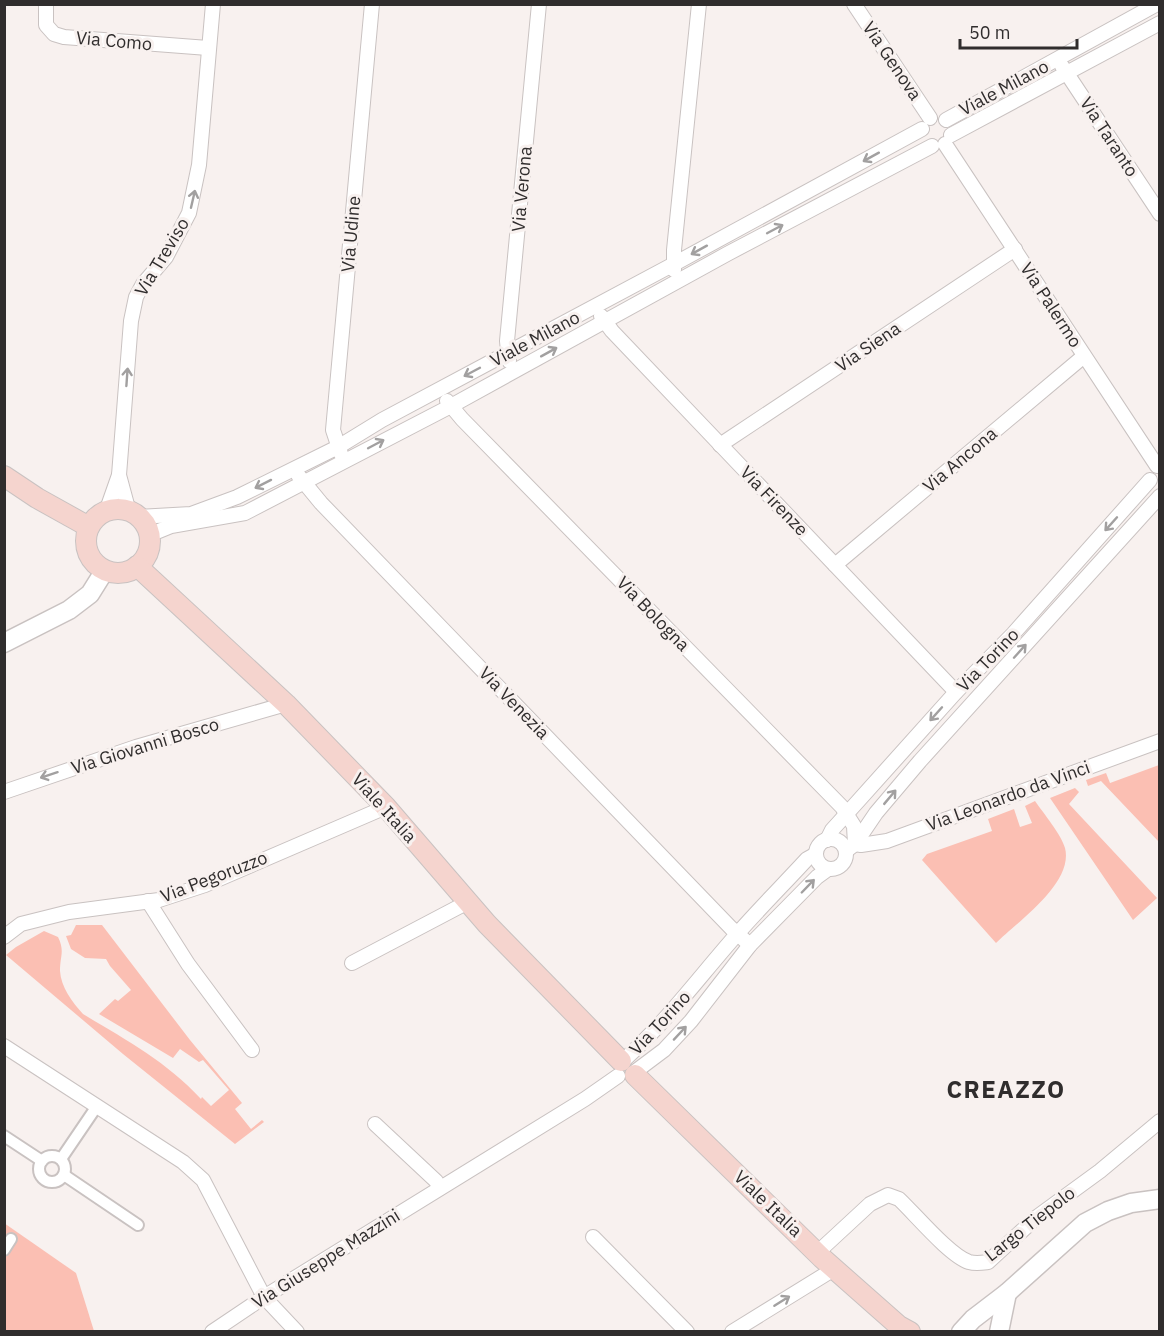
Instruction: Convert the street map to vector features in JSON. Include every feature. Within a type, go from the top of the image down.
[{"type":"main road","points":[[4,476],[89,527]]},
{"type":"main road","points":[[114,510],[134,514],[145,525],[149,535],[147,552],[137,566],[122,573],[105,570],[96,565],[86,547],[89,527],[99,515],[106,512],[114,510]]},
{"type":"main road","name":"Viale Italia","points":[[137,566],[286,704],[386,807],[468,902],[627,1069],[834,1269],[907,1331]]},
{"type":"street","name":"Via Como","points":[[46,4],[46,25],[54,34],[64,37],[208,48]]},
{"type":"street","name":"Via Treviso","points":[[106,512],[119,475],[131,321],[136,297],[143,284],[166,256],[180,232],[194,196],[199,165],[213,4]]},
{"type":"street","name":"Via Udine","points":[[344,461],[333,430],[372,4]]},
{"type":"street","name":"Via Verona","points":[[510,374],[507,341],[539,4]]},
{"type":"street","points":[[675,284],[674,264],[699,4]]},
{"type":"street","name":"Via Genova","points":[[855,4],[926,124]]},
{"type":"street","name":"Viale Milano","points":[[946,120],[1157,4]]},
{"type":"street","name":"Viale Milano","points":[[149,535],[171,526],[245,513],[451,406],[1160,23]]},
{"type":"street","name":"Via Taranto","points":[[1058,60],[1160,214]]},
{"type":"street","points":[[935,117],[946,120],[950,125],[943,142],[924,139],[926,124],[935,117]]},
{"type":"street","name":"Viale Milano","points":[[134,514],[191,514],[237,497],[294,469],[674,264],[926,124]]},
{"type":"street","name":"Via Palermo","points":[[943,142],[1158,465]]},
{"type":"street","name":"Via Siena","points":[[720,445],[1015,249]]},
{"type":"street","name":"Via Firenze","points":[[595,307],[605,322],[720,445],[956,692]]},
{"type":"street","name":"Via Ancona","points":[[835,565],[1084,356]]},
{"type":"street","name":"Via Bologna","points":[[439,390],[451,406],[847,813],[854,826],[851,847]]},
{"type":"street","name":"Via Torino","points":[[627,1069],[650,1037],[737,934],[807,859],[816,854],[819,845],[827,840],[847,813],[956,692],[1013,634],[1150,480],[1152,471],[1158,465]]},
{"type":"street","name":"Via Venezia","points":[[294,469],[303,482],[750,945]]},
{"type":"street","name":"Via Treviso","points":[[119,475],[134,514]]},
{"type":"street","points":[[1150,480],[1154,489],[1160,494]]},
{"type":"street","name":"Via Torino","points":[[627,1069],[664,1050],[691,1021],[750,945],[817,877],[828,869],[842,865],[851,847],[876,813],[920,761],[1160,494]]},
{"type":"street","points":[[4,643],[76,605],[90,594],[105,570]]},
{"type":"street","name":"Via Giovanni Bosco","points":[[4,792],[136,747],[286,704]]},
{"type":"street","name":"Via Leonardo da Vinci","points":[[851,847],[887,841],[1160,741]]},
{"type":"street","name":"Via Pegoruzzo","points":[[4,938],[21,924],[69,912],[159,900],[205,885],[386,807]]},
{"type":"street","points":[[827,840],[832,839],[851,847]]},
{"type":"street","points":[[816,854],[819,864],[828,869]]},
{"type":"street","points":[[148,901],[188,964],[252,1050]]},
{"type":"street","points":[[352,963],[468,902]]},
{"type":"street","points":[[4,1046],[183,1162],[203,1180],[264,1297],[297,1332]]},
{"type":"street","name":"Via Giuseppe Mazzini","points":[[212,1332],[264,1297],[585,1099],[627,1069]]},
{"type":"street","points":[[62,1159],[97,1106]]},
{"type":"street","name":"Largo Tiepolo","points":[[817,1252],[870,1204],[888,1195],[899,1198],[955,1254],[968,1262],[978,1264],[988,1262],[1037,1217],[1101,1171],[1160,1121]]},
{"type":"street","points":[[375,1124],[436,1181],[440,1188]]},
{"type":"street","points":[[4,1136],[42,1161]]},
{"type":"street","points":[[48,1156],[62,1159],[66,1169],[64,1175],[57,1181],[45,1180],[39,1169],[42,1161],[48,1156]]},
{"type":"street","points":[[64,1175],[138,1225]]},
{"type":"street","points":[[961,1332],[973,1319],[1007,1293],[1085,1223],[1108,1211],[1131,1203],[1160,1199]]},
{"type":"street","points":[[593,1237],[687,1332]]},
{"type":"street","points":[[4,1250],[11,1239]]},
{"type":"street","points":[[732,1332],[834,1269]]},
{"type":"street","points":[[999,1332],[1007,1293]]},
{"type":"shaded area","points":[[1160,765],[1159,842],[1101,781],[1088,786],[1086,780],[1106,773],[1110,783]]},
{"type":"shaded area","points":[[1075,788],[1079,792],[1069,804],[1157,898],[1133,920],[1050,798]]},
{"type":"shaded area","points":[[1035,801],[1063,842],[1065,861],[1061,875],[1053,888],[996,943],[922,860],[927,854],[992,831],[988,819],[1014,809],[1020,827],[1032,823],[1025,806]]},
{"type":"shaded area","points":[[76,925],[102,925],[190,1040],[242,1103],[235,1109],[251,1129],[262,1120],[264,1122],[235,1144],[123,1054],[6,955],[44,931],[58,937],[62,950],[60,971],[62,983],[83,1014],[160,1062],[211,1106],[229,1090],[203,1060],[199,1062],[180,1049],[173,1058],[99,1014],[115,999],[118,1001],[131,990],[106,959],[85,958],[71,949],[66,936],[71,935]]},
{"type":"shaded area","points":[[4,1223],[76,1273],[94,1331],[5,1331]]},
{"type":"district","name":"CREAZZO","points":[[1006,1090]]}]
